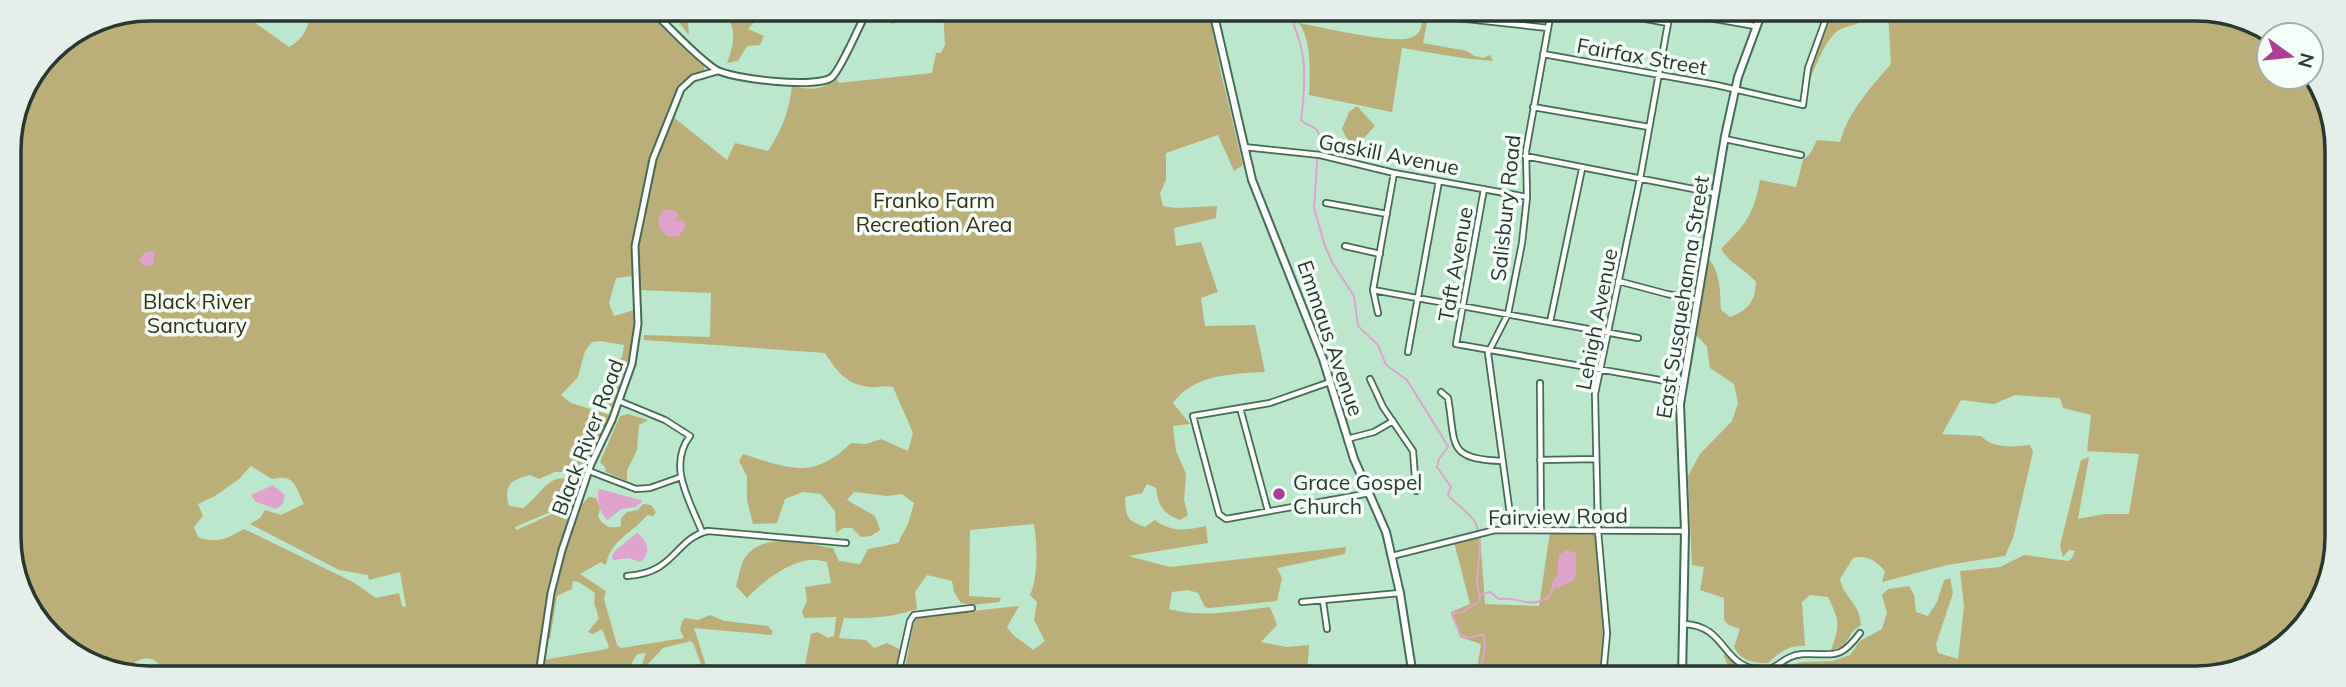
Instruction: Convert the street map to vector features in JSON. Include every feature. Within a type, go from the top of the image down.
[{"type":"main road","name":"Emmaus Avenue","points":[[1215,21],[1259,200],[1294,283],[1348,439],[1384,526],[1400,593],[1411,666]]},
{"type":"main road","name":"East Susquehanna Street","points":[[1682,666],[1685,531],[1679,415],[1714,193],[1735,89],[1758,21]]},
{"type":"street","points":[[663,21],[717,71],[788,83],[823,82],[831,78],[862,21]]},
{"type":"street","points":[[1484,21],[1548,28]]},
{"type":"street","name":"Salisbury Road","points":[[1490,349],[1508,314],[1522,243],[1527,197],[1525,156],[1549,21]]},
{"type":"street","points":[[1657,21],[1668,23]]},
{"type":"street","points":[[1726,21],[1755,26]]},
{"type":"street","name":"Fairfax Street","points":[[1543,54],[1735,89],[1803,105],[1808,68],[1825,21]]},
{"type":"street","name":"Lehigh Avenue","points":[[1604,666],[1607,633],[1598,531],[1595,398],[1640,179],[1668,23]]},
{"type":"street","name":"Black River Road","points":[[540,666],[553,583],[589,471],[630,371],[638,336],[635,246],[653,159],[681,89],[693,78],[717,71]]},
{"type":"street","points":[[1533,107],[1649,127]]},
{"type":"street","points":[[1725,139],[1801,155]]},
{"type":"street","name":"Gaskill Avenue","points":[[1244,146],[1318,155],[1394,173],[1527,197]]},
{"type":"street","points":[[1525,156],[1714,193]]},
{"type":"street","points":[[1550,322],[1582,169]]},
{"type":"street","points":[[1378,313],[1373,290],[1394,173]]},
{"type":"street","points":[[1408,352],[1439,181]]},
{"type":"street","name":"Taft Avenue","points":[[1484,189],[1456,344],[1490,349]]},
{"type":"street","points":[[1326,203],[1387,214]]},
{"type":"street","points":[[1345,246],[1380,254]]},
{"type":"street","points":[[1618,281],[1699,300]]},
{"type":"street","points":[[1373,290],[1638,338]]},
{"type":"street","points":[[1512,529],[1490,349],[1683,384]]},
{"type":"street","points":[[1370,379],[1383,407],[1414,453],[1416,491]]},
{"type":"street","points":[[1330,382],[1277,401],[1193,416],[1219,514],[1222,518],[1370,493]]},
{"type":"street","points":[[1540,383],[1541,529]]},
{"type":"street","points":[[1441,392],[1448,398],[1453,438],[1461,451],[1475,460],[1502,461]]},
{"type":"street","points":[[619,401],[665,420],[690,436],[680,454],[681,477],[702,532]]},
{"type":"street","points":[[1240,408],[1268,511]]},
{"type":"street","points":[[1348,439],[1374,432],[1393,421]]},
{"type":"street","points":[[1540,460],[1596,459]]},
{"type":"street","points":[[589,471],[636,489],[650,488],[681,477]]},
{"type":"street","name":"Fairview Road","points":[[1392,556],[1478,533],[1512,529],[1685,531]]},
{"type":"street","points":[[627,576],[655,570],[702,532],[721,531],[846,542]]},
{"type":"street","points":[[1302,602],[1400,593]]},
{"type":"street","points":[[1323,601],[1327,629]]},
{"type":"street","points":[[900,666],[910,621],[914,615],[972,608]]},
{"type":"street","points":[[1684,624],[1707,628],[1715,634],[1733,658],[1749,666]]},
{"type":"street","points":[[1774,666],[1794,655],[1841,653],[1860,633]]},
{"type":"green space","name":"Black River Sanctuary","points":[[142,21],[252,21],[289,47],[299,40],[309,21],[659,21],[705,63],[704,71],[680,88],[667,114],[641,194],[634,236],[632,276],[616,278],[609,303],[614,316],[634,310],[633,346],[612,407],[598,407],[589,403],[608,379],[609,359],[622,358],[624,345],[592,342],[585,351],[578,377],[561,395],[571,403],[610,415],[586,472],[555,472],[539,479],[530,475],[513,481],[507,493],[509,506],[523,508],[554,480],[584,478],[576,501],[515,527],[516,530],[519,529],[576,503],[560,549],[538,666],[157,666],[158,663],[146,658],[134,665],[117,662],[85,649],[71,639],[43,609],[34,594],[23,562],[21,142],[31,101],[38,85],[53,65],[85,38],[117,25]],"holes":[[[251,466],[272,479],[280,478],[293,483],[304,504],[281,515],[265,510],[260,518],[250,524],[339,570],[368,575],[369,580],[400,572],[406,607],[402,606],[399,593],[376,598],[353,582],[244,529],[221,539],[198,537],[194,527],[203,516],[198,504],[239,479]]]},
{"type":"green space","points":[[678,21],[690,21],[689,35]]},
{"type":"green space","points":[[729,21],[755,21],[748,29],[764,36],[760,45],[747,46],[738,61],[727,63],[733,41]]},
{"type":"green space","name":"Franko Farm Recreation Area","points":[[944,21],[1211,21],[1243,165],[1234,171],[1218,135],[1166,153],[1166,180],[1160,193],[1163,206],[1217,206],[1216,218],[1174,228],[1176,246],[1201,242],[1218,292],[1201,298],[1205,326],[1255,325],[1265,372],[1227,375],[1203,381],[1182,393],[1173,403],[1190,424],[1173,426],[1176,451],[1186,474],[1184,500],[1188,515],[1180,520],[1165,512],[1156,488],[1147,484],[1142,493],[1125,497],[1127,513],[1134,522],[1145,527],[1155,520],[1167,527],[1179,529],[1206,526],[1208,543],[1128,556],[1170,567],[1346,547],[1345,554],[1277,568],[1282,578],[1277,601],[1209,608],[1205,607],[1198,593],[1188,590],[1172,592],[1169,609],[1182,612],[1219,613],[1270,607],[1277,625],[1261,642],[1287,647],[1309,645],[1308,666],[906,666],[913,625],[918,617],[1019,606],[1007,627],[1009,631],[1033,650],[1045,641],[1034,620],[1037,602],[1030,595],[1036,569],[1034,524],[970,530],[969,596],[1001,598],[999,602],[972,605],[961,603],[954,592],[952,581],[927,575],[915,592],[917,609],[881,617],[844,618],[839,638],[866,640],[874,648],[887,643],[901,650],[898,666],[805,666],[811,634],[818,632],[828,638],[834,636],[836,617],[804,618],[802,611],[807,601],[805,587],[831,583],[827,562],[812,560],[784,569],[747,598],[736,586],[744,559],[762,544],[773,542],[798,542],[833,548],[839,561],[860,564],[868,549],[898,543],[908,524],[914,503],[902,494],[887,496],[854,492],[847,500],[875,516],[880,530],[871,536],[861,537],[852,528],[843,528],[836,533],[835,511],[821,494],[803,492],[785,499],[777,523],[753,524],[747,500],[747,476],[739,461],[743,454],[788,467],[813,467],[837,455],[851,443],[866,444],[881,439],[908,451],[913,433],[893,387],[862,386],[848,380],[825,353],[644,340],[644,335],[710,337],[711,293],[640,290],[637,247],[654,164],[672,116],[727,160],[735,143],[768,151],[784,120],[792,86],[816,88],[836,78],[839,83],[932,73],[936,53],[941,53],[945,45]]},
{"type":"green space","points":[[1422,21],[1427,21],[1423,43],[1467,51],[1483,58],[1490,55],[1493,61],[1402,48],[1392,112],[1309,95],[1308,48],[1299,23],[1388,39],[1413,37],[1421,27]]},
{"type":"green space","points":[[1830,21],[1861,21],[1835,33],[1810,79],[1811,66]]},
{"type":"green space","points":[[1888,21],[2196,21],[2229,25],[2255,36],[2255,91],[2311,91],[2323,125],[2325,142],[2324,554],[2312,594],[2293,622],[2275,639],[2245,656],[2204,666],[1789,666],[1802,662],[1833,661],[1850,655],[1860,641],[1882,629],[1887,613],[1882,595],[1888,589],[1909,586],[1914,595],[1916,612],[1928,616],[1937,602],[1944,580],[1950,578],[1953,593],[1936,644],[1938,653],[1958,659],[1964,606],[1960,571],[2000,567],[2024,555],[2068,561],[2072,558],[2075,551],[2069,550],[2063,557],[2060,546],[2081,460],[2089,457],[2078,519],[2104,514],[2129,514],[2139,454],[2087,451],[2091,415],[2063,408],[2060,398],[2015,395],[1994,404],[1961,400],[1942,434],[1981,436],[1991,443],[2004,446],[2030,445],[2033,452],[2013,538],[2005,556],[1947,565],[1882,582],[1885,572],[1879,565],[1867,558],[1853,558],[1840,579],[1858,611],[1861,625],[1853,631],[1843,647],[1831,650],[1837,624],[1828,597],[1810,595],[1802,602],[1805,646],[1789,648],[1768,663],[1752,662],[1740,655],[1734,647],[1740,629],[1724,620],[1724,598],[1700,590],[1704,567],[1692,565],[1688,476],[1700,454],[1732,421],[1738,403],[1734,384],[1710,368],[1707,347],[1693,331],[1706,256],[1717,274],[1721,310],[1730,317],[1742,311],[1752,300],[1756,282],[1721,249],[1748,218],[1760,180],[1796,187],[1803,160],[1810,154],[1817,140],[1840,142],[1854,110],[1891,64]]},
{"type":"green space","points":[[1357,106],[1375,126],[1355,148],[1342,129],[1349,112]]},
{"type":"green space","points":[[628,414],[648,420],[639,425],[637,450],[627,471],[627,481],[606,472],[600,462],[620,416]]},
{"type":"green space","points":[[589,497],[596,498],[600,508],[598,517],[611,527],[621,526],[621,518],[627,512],[638,510],[643,504],[651,505],[656,512],[653,516],[647,515],[617,543],[608,556],[606,565],[601,562],[580,574],[606,591],[604,599],[617,645],[621,648],[684,638],[680,630],[685,618],[698,620],[710,615],[725,621],[768,626],[773,632],[771,635],[694,628],[706,666],[702,666],[691,641],[663,648],[647,665],[642,664],[646,653],[637,654],[630,666],[542,666],[543,660],[609,647],[602,629],[593,634],[588,632],[599,618],[594,603],[595,593],[573,581],[572,589],[557,596],[550,639],[546,638],[560,564],[582,504]]},
{"type":"green space","points":[[1550,532],[1597,533],[1605,646],[1602,666],[1478,666],[1481,644],[1460,637],[1451,612],[1470,604],[1454,542],[1480,534],[1485,604],[1539,606]]},
{"type":"green space","points":[[1723,654],[1739,666],[1728,666]]},
{"type":"shaded area","points":[[664,210],[678,213],[676,221],[684,220],[685,228],[678,237],[667,236],[660,228],[658,219]]},
{"type":"shaded area","points":[[145,252],[155,252],[153,265],[144,266],[139,260]]},
{"type":"shaded area","points":[[273,485],[285,495],[282,505],[276,509],[256,502],[251,495]]},
{"type":"shaded area","points":[[599,489],[642,502],[635,507],[621,509],[608,520],[599,506]]},
{"type":"shaded area","points":[[637,533],[647,547],[644,558],[640,562],[629,558],[613,560],[612,556],[616,550]]},
{"type":"shaded area","points":[[1566,550],[1576,553],[1576,574],[1574,580],[1558,588],[1552,586],[1552,583],[1557,576],[1559,555]]},
{"type":"waterway","points":[[1293,21],[1304,62],[1301,120],[1316,129],[1319,134],[1314,208],[1325,246],[1333,264],[1354,296],[1358,326],[1378,345],[1386,365],[1407,380],[1448,447],[1439,459],[1437,467],[1451,487],[1448,495],[1472,518],[1478,529],[1480,550],[1477,579],[1480,601],[1461,613],[1455,612],[1452,615],[1461,635],[1468,638],[1483,634],[1481,666]]},
{"type":"waterway","points":[[1480,595],[1490,592],[1499,599],[1534,602],[1548,598],[1554,586]]},
{"type":"place","name":"Grace Gospel Church","points":[[1279,494]]}]
